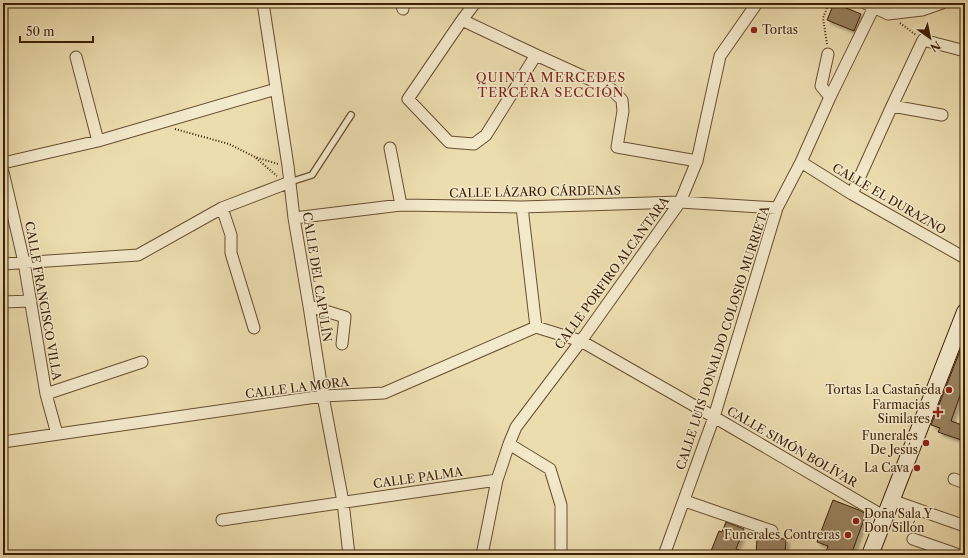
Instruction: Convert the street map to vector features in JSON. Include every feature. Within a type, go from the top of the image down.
[{"type":"main road","points":[[870,555],[965,312]]},
{"type":"street","name":"CALLE DEL CAPULÍN","points":[[263,3],[288,166],[287,183],[323,396],[343,502],[349,555]]},
{"type":"street","points":[[475,3],[408,99],[449,142],[474,144],[486,136],[536,55]]},
{"type":"street","name":"CALLE PORFIRO ALCANTARA","points":[[482,555],[497,480],[516,427],[581,341],[680,202],[697,161],[720,56],[756,3]]},
{"type":"street","points":[[872,5],[888,14],[922,10],[942,3]]},
{"type":"street","name":"CALLE LUIS DONALDO COLOSIO MURRIETA","points":[[664,555],[685,501],[714,417],[777,208],[801,162],[872,5]]},
{"type":"street","points":[[462,20],[611,89],[622,100],[623,111],[617,147],[697,161]]},
{"type":"street","points":[[852,194],[923,40],[965,51]]},
{"type":"street","points":[[828,54],[821,86],[830,97]]},
{"type":"street","points":[[76,57],[98,141]]},
{"type":"street","points":[[3,163],[98,141],[276,89]]},
{"type":"street","points":[[892,106],[942,115]]},
{"type":"street","points":[[390,148],[401,206]]},
{"type":"street","name":"CALLE EL DURAZNO","points":[[801,162],[852,194],[965,258]]},
{"type":"street","name":"CALLE FRANCISCO VILLA","points":[[3,172],[24,262],[46,394],[57,434]]},
{"type":"street","points":[[3,264],[138,255],[222,208],[287,183]]},
{"type":"street","name":"CALLE LÁZARO CÁRDENAS","points":[[294,218],[401,206],[522,207],[680,202],[777,208]]},
{"type":"street","points":[[522,207],[536,327],[581,341]]},
{"type":"street","points":[[222,208],[231,235],[231,253],[254,328]]},
{"type":"street","points":[[3,302],[31,302]]},
{"type":"street","points":[[309,306],[345,317],[342,344]]},
{"type":"street","name":"CALLE LA MORA","points":[[3,442],[323,396],[384,393],[536,327]]},
{"type":"street","name":"CALLE SIMÓN BOLÍVAR","points":[[581,341],[885,517]]},
{"type":"street","points":[[46,394],[142,362]]},
{"type":"street","points":[[509,444],[550,469],[561,505],[561,555]]},
{"type":"street","points":[[954,479],[965,483]]},
{"type":"street","name":"CALLE PALMA","points":[[222,520],[497,480]]},
{"type":"street","points":[[891,500],[965,526]]},
{"type":"street","points":[[685,501],[772,531]]},
{"type":"street","points":[[913,539],[959,555]]},
{"type":"lane","points":[[287,183],[312,175],[351,115]]},
{"type":"path","points":[[828,54],[823,18],[829,3]]},
{"type":"path","points":[[888,14],[923,40]]},
{"type":"path","points":[[165,121],[172,129],[229,144],[255,157],[275,164],[288,166]]},
{"type":"path","points":[[255,157],[287,183]]},
{"type":"building","points":[[834,3],[861,14],[854,31],[827,20]]},
{"type":"building","points":[[965,338],[965,395],[961,393],[951,421],[965,426],[961,440],[938,432],[940,428],[931,425]]},
{"type":"building","points":[[833,500],[866,514],[851,555],[825,555],[828,546],[817,542]]},
{"type":"building","points":[[726,522],[744,529],[736,549],[750,555],[721,555],[711,551],[719,531],[722,532]]},
{"type":"building","points":[[757,537],[786,539],[785,555],[756,555]]},
{"type":"place","name":"Tortas","points":[[754,30]]},
{"type":"place","name":"Tortas La Castañeda","points":[[949,390]]},
{"type":"place","name":"Farmacias Similares","points":[[938,412]]},
{"type":"place","name":"Funerales De Jesús","points":[[926,443]]},
{"type":"place","name":"La Cava","points":[[917,468]]},
{"type":"place","name":"Doña Sala Y Don Sillón","points":[[856,521]]},
{"type":"place","name":"Funerales Contreras","points":[[848,535]]},
{"type":"district","name":"QUINTA MERCEDES TERCERA SECCIÓN","points":[[551,84]]}]
